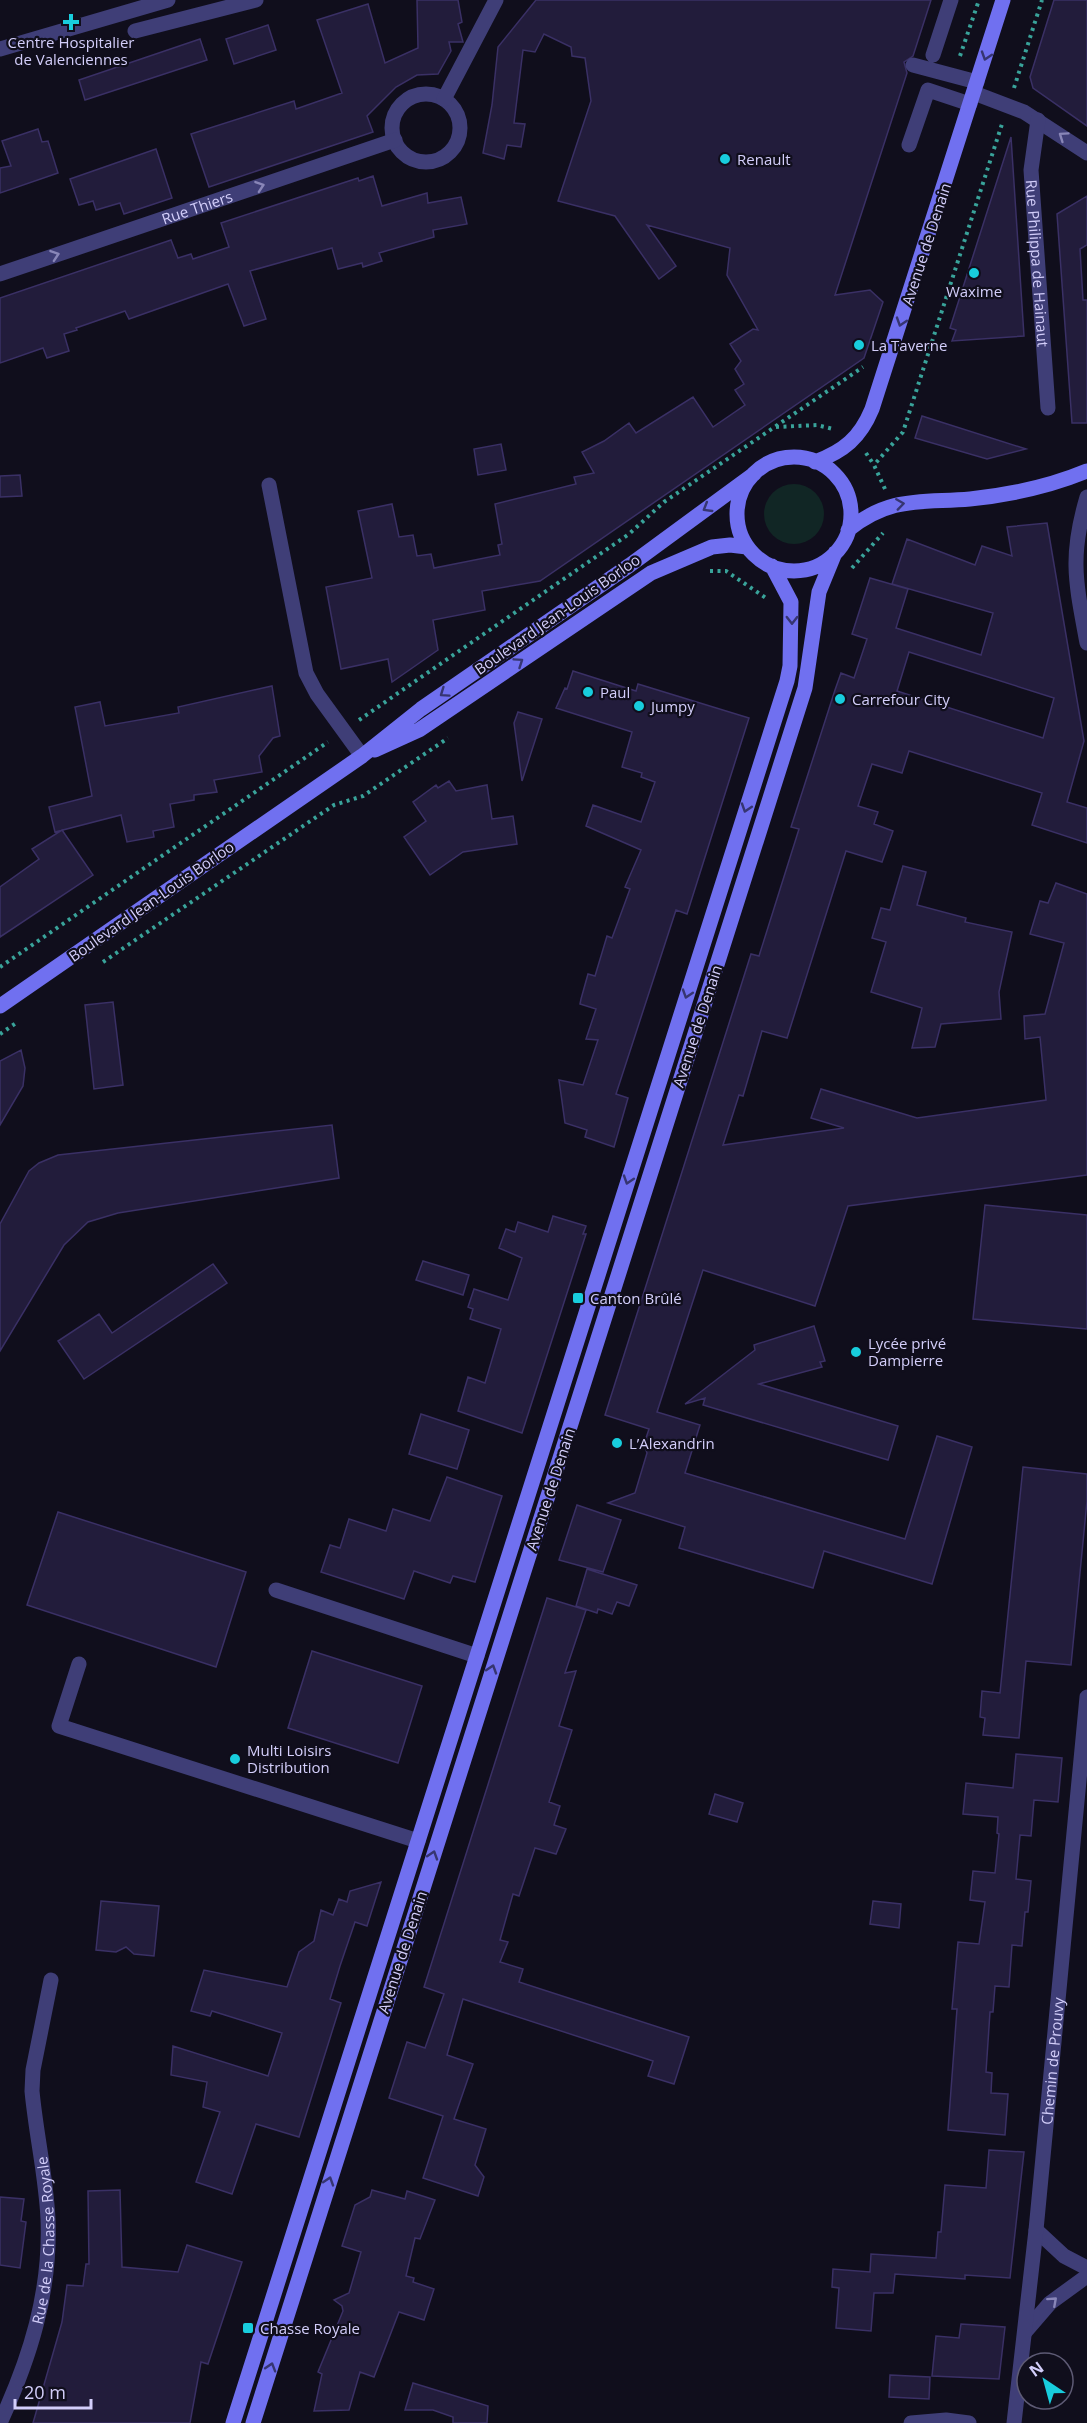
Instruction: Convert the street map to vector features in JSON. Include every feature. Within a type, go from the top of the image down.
[{"type":"main road","name":"Avenue de Denain","points":[[815,462],[847,447],[869,417],[1003,0]]},
{"type":"main road","points":[[848,530],[850,512],[845,489],[830,471],[815,462],[786,459],[774,461],[754,474],[741,493],[738,526],[747,547],[758,558],[772,566],[787,571],[803,570],[823,563],[835,553],[848,530],[867,515],[890,505],[1004,494],[1087,471]]},
{"type":"main road","name":"Boulevard Jean-Louis Borloo","points":[[0,1006],[362,756],[421,709],[630,565],[754,474]]},
{"type":"main road","name":"Boulevard Jean-Louis Borloo","points":[[362,756],[419,730],[651,573],[712,547],[730,544],[747,547]]},
{"type":"main road","name":"Avenue de Denain","points":[[253,2423],[805,688],[819,592],[835,553]]},
{"type":"main road","name":"Avenue de Denain","points":[[233,2423],[787,681],[790,666],[791,602],[772,566]]},
{"type":"street","points":[[0,49],[168,0]]},
{"type":"street","points":[[135,31],[256,0]]},
{"type":"street","points":[[444,99],[496,0]]},
{"type":"street","points":[[933,55],[951,0]]},
{"type":"street","points":[[913,65],[961,77],[974,93]]},
{"type":"street","points":[[909,144],[928,90],[974,93],[1008,105],[1038,120],[1087,153]]},
{"type":"street","points":[[424,95],[444,99],[455,110],[460,124],[458,139],[445,156],[431,161],[416,160],[403,153],[395,140],[394,120],[405,102],[424,95]]},
{"type":"street","name":"Rue Philippa de Hainaut","points":[[1038,120],[1031,170],[1048,408]]},
{"type":"street","name":"Rue Thiers","points":[[0,274],[395,140]]},
{"type":"street","points":[[269,485],[304,665],[312,688],[362,756]]},
{"type":"street","points":[[1087,497],[1075,576],[1087,643]]},
{"type":"street","points":[[276,1590],[477,1656]]},
{"type":"street","points":[[79,1664],[59,1726],[418,1841]]},
{"type":"street","name":"Chemin de Prouvy","points":[[1014,2423],[1036,2230],[1087,1697]]},
{"type":"street","name":"Rue de la Chasse Royale","points":[[0,2423],[27,2361],[43,2295],[48,2219],[32,2091],[33,2070],[51,1980]]},
{"type":"street","points":[[1036,2230],[1064,2256],[1087,2268]]},
{"type":"street","points":[[1025,2332],[1050,2303],[1087,2276]]},
{"type":"street","points":[[911,2423],[946,2420],[969,2423]]},
{"type":"path","points":[[961,77],[955,71],[979,0]]},
{"type":"path","points":[[874,465],[903,432],[1042,0]]},
{"type":"path","points":[[0,967],[629,534],[659,505],[870,362]]},
{"type":"path","points":[[775,427],[817,425],[839,432]]},
{"type":"path","points":[[864,451],[884,486]]},
{"type":"path","points":[[848,572],[888,529]]},
{"type":"path","points":[[705,571],[726,571],[756,593],[774,602]]},
{"type":"path","points":[[93,969],[334,805],[363,796],[458,731]]},
{"type":"path","points":[[0,1034],[18,1021]]},
{"type":"green space","points":[[794,484],[811,489],[819,497],[824,514],[819,531],[811,539],[794,544],[777,539],[769,531],[764,514],[769,497],[777,489]]},
{"type":"building","points":[[417,0],[458,0],[462,22],[458,24],[463,42],[449,42],[451,51],[438,74],[417,75],[396,87],[367,116],[373,132],[209,187],[191,134],[294,101],[296,109],[342,93],[317,20],[368,4],[385,63],[418,48]]},
{"type":"building","points":[[536,0],[931,0],[913,56],[904,62],[907,73],[835,295],[870,290],[883,302],[864,358],[540,581],[482,591],[485,610],[433,620],[438,650],[392,682],[388,659],[341,669],[326,587],[372,578],[358,511],[392,504],[399,537],[413,535],[417,556],[431,554],[434,568],[500,555],[498,545],[502,544],[495,504],[576,484],[574,477],[594,473],[582,452],[604,441],[629,423],[636,433],[693,397],[713,427],[745,405],[735,390],[744,384],[735,369],[741,361],[730,344],[753,329],[758,330],[727,275],[730,248],[647,225],[676,266],[659,279],[615,216],[558,201],[591,101],[585,58],[572,56],[571,47],[544,34],[535,52],[523,50],[514,123],[525,124],[521,147],[507,145],[504,159],[483,153],[492,105],[498,47]]},
{"type":"building","points":[[1054,0],[1087,0],[1087,126],[1033,88],[1030,77]]},
{"type":"building","points":[[268,25],[276,50],[234,64],[226,39]]},
{"type":"building","points":[[200,39],[207,60],[85,100],[79,80]]},
{"type":"building","points":[[38,129],[42,142],[48,141],[58,173],[0,193],[0,168],[11,166],[2,141]]},
{"type":"building","points":[[1011,137],[1024,336],[952,341],[956,330],[950,328]]},
{"type":"building","points":[[156,149],[172,198],[124,214],[120,203],[96,210],[93,201],[79,205],[70,179]]},
{"type":"building","points":[[373,176],[382,206],[427,193],[428,203],[461,197],[467,224],[433,230],[434,237],[379,253],[382,261],[363,267],[362,263],[338,269],[332,248],[250,271],[266,319],[244,326],[228,284],[129,319],[125,311],[76,328],[77,330],[64,334],[69,351],[47,358],[43,348],[0,363],[0,298],[171,240],[178,258],[191,254],[193,259],[229,247],[221,223],[358,178],[359,181]]},
{"type":"building","points":[[1087,196],[1087,245],[1080,249],[1083,300],[1087,300],[1087,423],[1072,423],[1057,214]]},
{"type":"building","points":[[922,416],[1026,449],[987,459],[915,438]]},
{"type":"building","points":[[501,444],[506,470],[478,475],[474,449]]},
{"type":"building","points":[[20,475],[22,496],[0,497],[0,476]]},
{"type":"building","points":[[1047,523],[1084,741],[1067,802],[1087,808],[1087,843],[1032,825],[1042,793],[909,751],[902,773],[872,764],[858,806],[878,812],[874,824],[893,831],[882,862],[846,851],[787,1038],[762,1031],[743,1096],[739,1095],[723,1145],[844,1128],[811,1118],[821,1089],[917,1118],[1046,1100],[1040,1037],[1025,1039],[1024,1016],[1045,1014],[1064,943],[1030,934],[1040,901],[1048,903],[1056,883],[1087,894],[1087,1175],[848,1206],[815,1306],[703,1270],[657,1412],[700,1425],[685,1473],[905,1539],[937,1436],[972,1447],[932,1584],[824,1551],[813,1588],[679,1548],[685,1527],[608,1503],[635,1493],[647,1453],[644,1444],[649,1429],[605,1415],[751,954],[759,956],[799,829],[791,827],[835,690],[841,673],[854,678],[867,639],[852,634],[870,578],[908,589],[896,628],[981,655],[993,613],[892,584],[907,539],[975,565],[982,546],[1012,556],[1007,527]],"holes":[[[909,652],[1054,698],[1043,738],[897,691]]]},
{"type":"building","points":[[573,671],[636,691],[638,684],[749,718],[687,914],[676,910],[616,1094],[628,1098],[614,1147],[585,1137],[587,1130],[565,1123],[559,1080],[583,1085],[598,1040],[586,1039],[596,1009],[580,1004],[581,999],[588,974],[595,976],[607,936],[612,938],[630,889],[625,887],[641,850],[586,826],[593,805],[641,822],[655,782],[641,777],[642,773],[622,767],[632,732],[556,708],[565,688],[567,689]]},
{"type":"building","points":[[272,686],[280,736],[273,738],[259,756],[262,772],[214,780],[217,792],[194,795],[194,800],[170,804],[174,827],[153,831],[154,837],[127,842],[121,815],[55,832],[49,807],[92,796],[75,707],[100,702],[105,726],[179,713],[178,707]]},
{"type":"building","points":[[518,712],[542,719],[522,781],[514,723]]},
{"type":"building","points":[[449,781],[456,791],[487,785],[492,819],[513,816],[517,844],[463,852],[430,875],[404,837],[426,821],[413,802],[436,785],[438,788]]},
{"type":"building","points":[[62,830],[93,875],[0,937],[0,887],[39,859],[32,849]]},
{"type":"building","points":[[903,866],[926,872],[917,905],[966,918],[965,922],[1012,932],[999,992],[1001,1019],[941,1024],[935,1047],[912,1048],[922,1008],[871,992],[886,942],[872,938],[881,908],[890,910]]},
{"type":"building","points":[[113,1002],[123,1085],[94,1089],[85,1005]]},
{"type":"building","points":[[21,1050],[25,1068],[23,1086],[0,1125],[0,1061]]},
{"type":"building","points":[[332,1125],[339,1178],[118,1213],[88,1222],[64,1245],[0,1351],[0,1224],[29,1171],[39,1163],[58,1155]]},
{"type":"building","points":[[985,1205],[1087,1215],[1087,1329],[973,1319]]},
{"type":"building","points":[[553,1216],[586,1226],[583,1234],[586,1234],[522,1433],[458,1411],[468,1377],[485,1383],[501,1329],[470,1319],[473,1309],[468,1307],[474,1289],[508,1300],[522,1258],[499,1248],[506,1229],[515,1232],[518,1222],[548,1232]]},
{"type":"building","points":[[423,1261],[469,1275],[463,1295],[416,1280]]},
{"type":"building","points":[[213,1264],[227,1283],[84,1379],[58,1341],[99,1314],[112,1333]]},
{"type":"building","points":[[814,1326],[825,1361],[820,1362],[822,1367],[759,1384],[898,1426],[888,1460],[703,1405],[705,1398],[685,1404],[755,1350],[754,1345]]},
{"type":"building","points":[[421,1414],[469,1430],[457,1469],[409,1454]]},
{"type":"building","points":[[1023,1467],[1087,1474],[1087,1501],[1071,1665],[1026,1661],[1019,1738],[983,1735],[985,1718],[980,1717],[982,1691],[1000,1693]]},
{"type":"building","points":[[447,1477],[502,1496],[475,1582],[453,1576],[450,1583],[414,1571],[404,1599],[321,1572],[330,1545],[340,1548],[349,1519],[386,1531],[393,1509],[430,1521]]},
{"type":"building","points":[[577,1505],[621,1520],[603,1572],[559,1560]]},
{"type":"building","points":[[58,1512],[246,1572],[216,1667],[27,1605]]},
{"type":"building","points":[[587,1569],[637,1585],[629,1606],[617,1602],[612,1614],[598,1609],[597,1613],[576,1606]]},
{"type":"building","points":[[547,1598],[586,1610],[565,1673],[576,1671],[559,1726],[572,1730],[549,1802],[560,1806],[554,1825],[566,1829],[556,1854],[535,1848],[519,1896],[513,1894],[500,1940],[508,1942],[500,1962],[523,1969],[519,1982],[689,2037],[674,2084],[648,2076],[653,2061],[463,1999],[447,2055],[473,2064],[454,2119],[486,2129],[475,2165],[484,2177],[478,2196],[423,2178],[443,2116],[389,2098],[407,2042],[425,2048],[444,1994],[424,1987]]},
{"type":"building","points":[[312,1651],[422,1686],[398,1763],[288,1728]]},
{"type":"building","points":[[1016,1754],[1062,1758],[1058,1802],[1034,1800],[1031,1836],[1020,1835],[1016,1879],[1031,1881],[1028,1912],[1025,1912],[1022,1946],[1012,1945],[1009,1987],[995,1986],[993,2012],[990,2012],[986,2072],[992,2073],[991,2093],[1008,2094],[1005,2135],[948,2130],[957,2009],[952,2009],[958,1942],[979,1944],[985,1902],[970,1900],[973,1871],[995,1873],[999,1834],[997,1833],[998,1817],[963,1814],[966,1783],[1013,1788]]},
{"type":"building","points":[[715,1794],[743,1803],[737,1822],[709,1814]]},
{"type":"building","points":[[381,1882],[367,1926],[355,1922],[340,1966],[330,1999],[341,2003],[299,2137],[256,2124],[232,2194],[196,2182],[220,2112],[203,2107],[207,2082],[171,2075],[173,2046],[268,2076],[282,2033],[212,2011],[210,2016],[191,2011],[204,1970],[287,1987],[299,1952],[314,1941],[321,1910],[333,1915],[339,1899],[347,1902],[350,1891]]},
{"type":"building","points":[[101,1901],[159,1906],[154,1956],[134,1954],[126,1947],[116,1952],[96,1950]]},
{"type":"building","points":[[873,1901],[901,1904],[899,1928],[870,1924]]},
{"type":"building","points":[[989,2150],[1024,2152],[1010,2278],[965,2275],[965,2279],[895,2274],[893,2293],[874,2293],[871,2331],[836,2328],[839,2288],[832,2287],[833,2269],[870,2272],[871,2254],[936,2258],[945,2185],[986,2188]]},
{"type":"building","points":[[120,2190],[122,2267],[178,2272],[187,2245],[242,2262],[208,2364],[201,2362],[190,2423],[33,2423],[62,2322],[67,2285],[83,2286],[86,2264],[89,2264],[88,2191]]},
{"type":"building","points":[[372,2190],[405,2199],[407,2191],[435,2200],[420,2239],[415,2238],[406,2276],[414,2278],[413,2282],[434,2289],[424,2320],[399,2312],[374,2377],[360,2372],[349,2410],[314,2411],[322,2374],[318,2372],[343,2311],[342,2306],[334,2300],[349,2293],[361,2252],[342,2246],[355,2205],[370,2197]]},
{"type":"building","points":[[0,2197],[24,2199],[21,2221],[26,2222],[20,2268],[0,2265]]},
{"type":"building","points":[[961,2324],[1005,2327],[999,2379],[932,2376],[936,2336],[959,2338]]},
{"type":"building","points":[[890,2375],[930,2377],[929,2399],[889,2397]]},
{"type":"building","points":[[413,2383],[488,2406],[487,2423],[453,2423],[453,2417],[433,2410],[405,2410]]},
{"type":"place","name":"Centre Hospitalier de Valenciennes","points":[[71,22]]},
{"type":"place","name":"Renault","points":[[725,159]]},
{"type":"place","name":"Waxime","points":[[974,273]]},
{"type":"place","name":"La Taverne","points":[[859,345]]},
{"type":"place","name":"Paul","points":[[588,692]]},
{"type":"place","name":"Carrefour City","points":[[840,699]]},
{"type":"place","name":"Jumpy","points":[[639,706]]},
{"type":"place","name":"Canton Brûlé","points":[[578,1298]]},
{"type":"place","name":"Lycée privé Dampierre","points":[[856,1352]]},
{"type":"place","name":"L’Alexandrin","points":[[617,1443]]},
{"type":"place","name":"Multi Loisirs Distribution","points":[[235,1759]]},
{"type":"place","name":"Chasse Royale","points":[[248,2328]]}]
